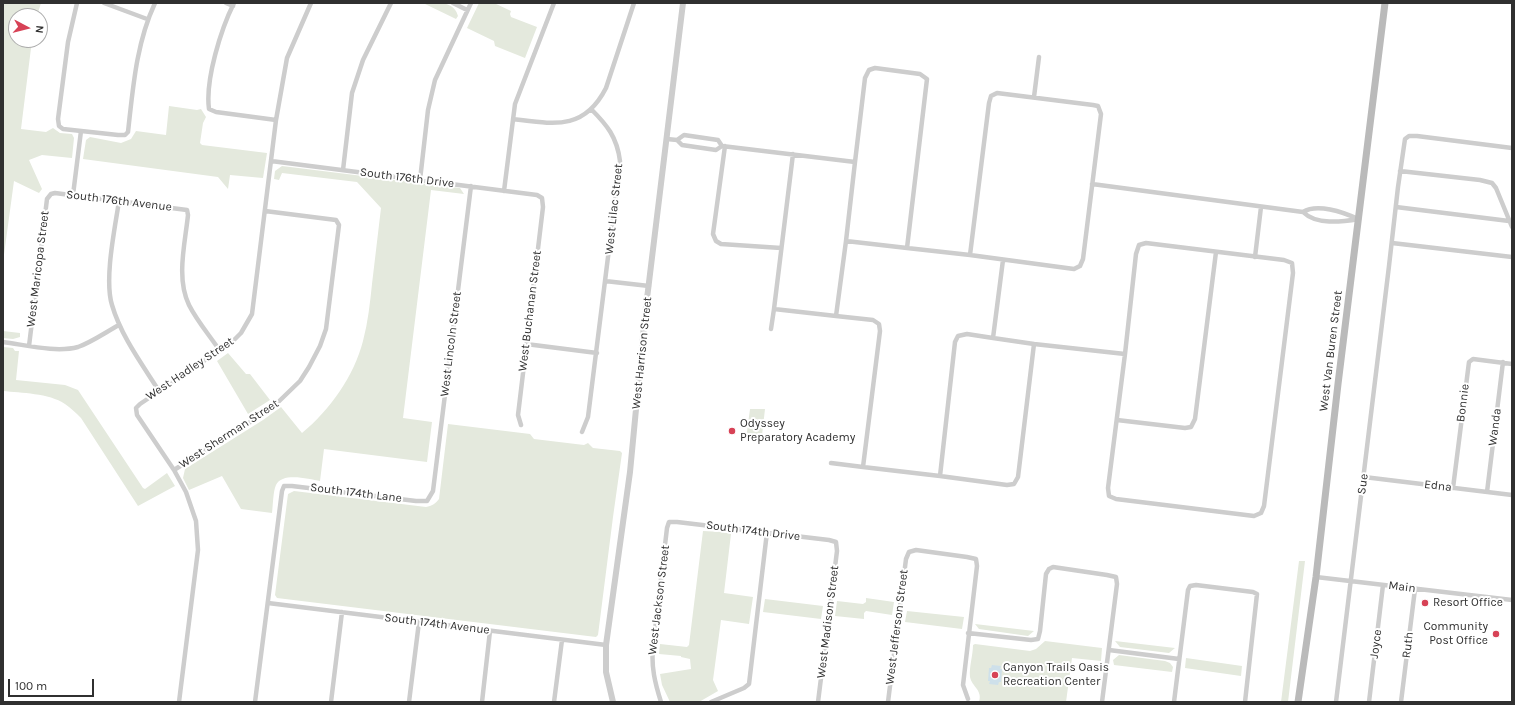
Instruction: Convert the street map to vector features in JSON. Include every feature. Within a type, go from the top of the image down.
[{"type":"main road","name":"West Van Buren Street","points":[[1298,702],[1316,577],[1385,3]]},
{"type":"street","points":[[77,3],[68,42],[58,119],[59,126],[81,131],[118,135],[128,132],[137,55],[148,19],[155,3]]},
{"type":"street","points":[[104,3],[148,19]]},
{"type":"street","points":[[226,3],[233,5],[218,42],[211,76],[208,104],[209,109],[216,112],[276,120]]},
{"type":"street","name":"West Hadley Street","points":[[179,702],[198,550],[196,521],[186,492],[174,470],[137,415],[136,408],[232,342],[241,333],[252,314],[276,120],[287,58],[311,3]]},
{"type":"street","points":[[343,170],[352,94],[363,60],[392,3]]},
{"type":"street","points":[[453,3],[468,10]]},
{"type":"street","points":[[420,180],[428,110],[435,80],[471,3]]},
{"type":"street","points":[[504,191],[515,104],[554,3]]},
{"type":"street","points":[[514,119],[558,124],[576,120],[591,109],[601,98],[606,88],[634,3]]},
{"type":"street","name":"West Harrison Street","points":[[613,702],[606,672],[606,645],[630,472],[649,286],[683,3]]},
{"type":"street","points":[[1034,97],[1039,57]]},
{"type":"street","points":[[836,316],[856,162],[865,78],[869,70],[875,68],[920,74],[927,79],[907,248]]},
{"type":"street","points":[[846,241],[970,255],[1074,270],[1080,266],[1083,259],[1101,114],[1098,106],[996,93],[991,96],[970,255]]},
{"type":"street","name":"West Lilac Street","points":[[582,432],[588,417],[597,353],[620,161],[618,148],[613,135],[605,123],[591,109]]},
{"type":"street","points":[[73,195],[81,131]]},
{"type":"street","points":[[677,140],[684,135],[718,140],[724,146]]},
{"type":"street","name":"Sue","points":[[1336,702],[1405,139],[1409,136],[1417,136],[1512,148]]},
{"type":"street","points":[[667,139],[677,140],[682,145],[716,150],[724,146],[856,162]]},
{"type":"street","points":[[724,146],[713,234],[716,241],[721,244],[781,248]]},
{"type":"street","points":[[771,329],[793,154]]},
{"type":"street","name":"South 176th Drive","points":[[271,161],[537,195],[542,198]]},
{"type":"street","points":[[1400,171],[1480,180],[1492,183],[1496,188],[1512,227]]},
{"type":"street","points":[[1092,184],[1303,212],[1310,208],[1341,211],[1359,219]]},
{"type":"street","name":"West Lincoln Street","points":[[427,501],[433,491],[471,186]]},
{"type":"street","name":"South 176th Avenue","points":[[51,194],[55,193],[119,200],[187,210],[188,215],[182,276],[184,292],[190,306],[220,351]]},
{"type":"street","name":"West Maricopa Street","points":[[29,346],[47,199],[51,194]]},
{"type":"street","name":"West Buchanan Street","points":[[521,425],[518,415],[544,202],[542,198]]},
{"type":"street","points":[[119,200],[109,278],[111,304],[129,343],[159,391]]},
{"type":"street","points":[[1255,257],[1260,207]]},
{"type":"street","points":[[1396,207],[1509,221]]},
{"type":"street","name":"West Sherman Street","points":[[174,470],[271,409],[300,381],[320,346],[326,329],[339,225],[336,220],[265,211]]},
{"type":"street","points":[[1303,212],[1309,218],[1339,222],[1359,219]]},
{"type":"street","points":[[1146,243],[1216,252],[1288,262],[1292,264],[1293,273],[1264,506],[1261,513],[1254,516],[1116,499],[1109,496],[1108,488],[1136,254],[1139,245],[1146,243]]},
{"type":"street","points":[[1392,243],[1512,257]]},
{"type":"street","points":[[1117,420],[1185,428],[1192,427],[1195,419],[1216,252]]},
{"type":"street","points":[[993,338],[1003,260]]},
{"type":"street","points":[[605,281],[649,286]]},
{"type":"street","points":[[774,309],[873,320],[879,324],[880,331],[864,466]]},
{"type":"street","points":[[3,342],[59,349],[78,346],[120,325]]},
{"type":"street","points":[[940,476],[955,342],[958,336],[967,334],[1034,344],[1125,354]]},
{"type":"street","points":[[526,344],[597,353]]},
{"type":"street","points":[[831,463],[1007,485],[1014,484],[1018,477],[1034,344]]},
{"type":"street","name":"Bonnie","points":[[1452,488],[1469,362],[1473,359],[1512,364]]},
{"type":"street","name":"Wanda","points":[[1487,492],[1503,362]]},
{"type":"street","name":"Edna","points":[[1364,477],[1512,495]]},
{"type":"street","name":"South 174th Lane","points":[[268,603],[282,491],[284,486],[427,501]]},
{"type":"street","name":"South 174th Drive","points":[[670,522],[767,532],[836,542]]},
{"type":"street","name":"West Jackson Street","points":[[661,702],[653,674],[652,660],[667,528],[670,522]]},
{"type":"street","points":[[715,701],[744,688],[749,684],[767,532]]},
{"type":"street","name":"West Madison Street","points":[[818,702],[837,551],[836,542]]},
{"type":"street","name":"West Jefferson Street","points":[[888,702],[906,559],[909,552],[916,550],[976,559],[977,566],[968,633]]},
{"type":"street","points":[[968,699],[963,685],[968,633],[1031,640],[1038,639],[1046,574],[1049,569],[1053,567],[1116,577],[1117,584],[1102,702]]},
{"type":"street","name":"Main","points":[[1316,577],[1512,600]]},
{"type":"street","name":"Joyce","points":[[1369,702],[1383,585]]},
{"type":"street","points":[[1174,702],[1188,590],[1190,586],[1203,586],[1253,592],[1257,594],[1246,702]]},
{"type":"street","name":"Ruth","points":[[1401,702],[1415,589]]},
{"type":"street","points":[[255,702],[268,603]]},
{"type":"street","name":"South 174th Avenue","points":[[268,603],[606,645]]},
{"type":"street","points":[[331,702],[342,612]]},
{"type":"street","points":[[409,702],[419,622]]},
{"type":"street","points":[[482,702],[490,631]]},
{"type":"street","points":[[554,702],[562,640]]},
{"type":"street","points":[[1109,650],[1179,659]]},
{"type":"shaded area","points":[[4,3],[41,3],[39,8],[8,8],[8,48],[31,48],[21,129],[46,132],[53,128],[60,133],[72,134],[74,138],[72,158],[42,155],[29,160],[42,189],[39,193],[14,181],[3,262]]},
{"type":"shaded area","points":[[423,3],[448,5],[453,7],[458,16],[456,19]]},
{"type":"shaded area","points":[[479,3],[494,3],[511,11],[511,17],[537,27],[525,58],[495,46],[494,41],[467,28]]},
{"type":"shaded area","points":[[169,106],[197,110],[201,109],[206,117],[203,123],[200,143],[202,145],[267,153],[263,178],[230,175],[228,189],[218,177],[83,159],[86,140],[90,137],[121,143],[131,139],[136,131],[166,135]]},
{"type":"shaded area","points":[[282,166],[460,188],[464,194],[431,190],[403,418],[432,422],[427,462],[324,449],[320,481],[290,477],[279,481],[274,491],[272,513],[241,509],[222,476],[189,490],[183,478],[185,469],[281,407],[302,433],[322,414],[340,392],[354,367],[363,341],[370,305],[381,208],[357,182],[282,173],[279,180],[274,179],[275,171]]},
{"type":"shaded area","points":[[3,331],[20,333],[20,337],[13,339],[3,338]]},
{"type":"shaded area","points":[[3,347],[13,348],[15,351],[19,351],[16,380],[65,385],[78,390],[143,488],[145,489],[167,473],[175,486],[138,506],[81,418],[71,409],[58,400],[51,398],[35,394],[3,391]]},
{"type":"shaded area","points":[[228,353],[246,374],[250,374],[270,400],[248,414],[217,361]]},
{"type":"shaded area","points":[[750,409],[765,409],[761,444],[753,440],[746,439]]},
{"type":"shaded area","points":[[448,424],[530,434],[534,439],[584,445],[588,443],[593,448],[620,451],[622,453],[598,635],[596,637],[277,598],[275,595],[288,494],[294,491],[426,507],[432,505],[439,499]]},
{"type":"shaded area","points":[[703,531],[731,534],[724,593],[753,597],[749,624],[721,620],[713,680],[718,691],[699,702],[670,702],[662,685],[660,674],[691,669],[690,659],[681,656],[659,654],[660,644],[687,647],[689,645]]},
{"type":"shaded area","points":[[1299,561],[1305,561],[1288,702],[1281,702]]},
{"type":"shaded area","points":[[866,598],[894,602],[892,615],[866,611],[864,613],[864,619],[835,616],[837,601],[863,604],[866,602]]},
{"type":"shaded area","points":[[765,599],[823,606],[821,619],[763,612]]},
{"type":"shaded area","points":[[907,611],[964,617],[962,629],[905,622]]},
{"type":"shaded area","points":[[975,624],[1034,631],[1028,636],[979,629]]},
{"type":"shaded area","points":[[1045,641],[1102,648],[1101,661],[1072,658],[1066,702],[979,702],[980,694],[970,677],[973,645],[975,644],[1030,651],[1036,649]]},
{"type":"shaded area","points":[[1115,641],[1175,648],[1169,653],[1120,647]]},
{"type":"shaded area","points":[[1119,655],[1165,661],[1170,663],[1173,667],[1172,672],[1114,665],[1113,660]]},
{"type":"shaded area","points":[[1186,658],[1242,666],[1241,676],[1185,668]]},
{"type":"water","points":[[992,665],[1001,666],[1000,669],[1002,669],[1001,682],[999,682],[998,685],[989,684],[990,681],[988,681],[989,668],[991,668]]},
{"type":"place","name":"Odyssey Preparatory Academy","points":[[732,431]]},
{"type":"place","name":"Resort Office","points":[[1425,603]]},
{"type":"place","name":"Community Post Office","points":[[1496,634]]},
{"type":"place","name":"Canyon Trails Oasis Recreation Center","points":[[995,675]]}]
